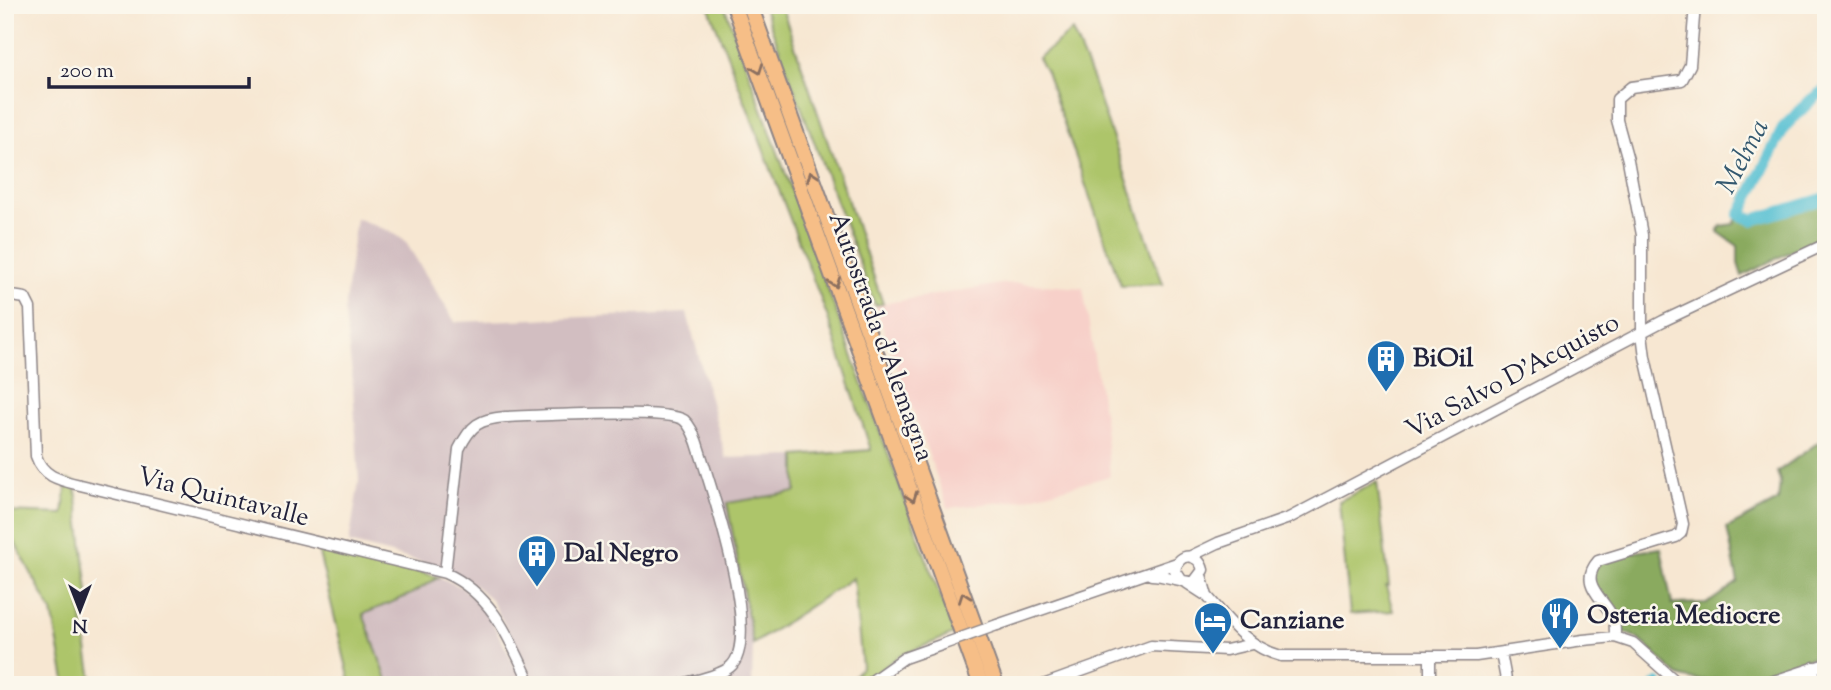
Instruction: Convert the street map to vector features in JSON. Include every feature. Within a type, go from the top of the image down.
[{"type":"highway","name":"Autostrada d'Alemagna","points":[[734,5],[981,685]]},
{"type":"highway","name":"Autostrada d'Alemagna","points":[[750,5],[996,685]]},
{"type":"street","points":[[1615,637],[1614,622],[1590,579],[1591,569],[1598,561],[1676,537],[1682,529],[1644,357],[1642,235],[1628,160],[1617,120],[1617,99],[1631,87],[1682,80],[1690,65],[1695,7],[1712,5]]},
{"type":"street","name":"Via Salvo D'Acquisto","points":[[866,685],[904,658],[1177,563],[1181,558],[1289,517],[1642,332],[1826,244]]},
{"type":"street","name":"Via Quintavalle","points":[[5,295],[25,298],[30,308],[36,456],[39,467],[48,474],[80,485],[445,573],[477,593],[491,607],[503,625],[531,685]]},
{"type":"street","points":[[445,573],[459,450],[474,426],[486,419],[505,417],[657,413],[682,419],[690,427],[697,443],[728,545],[736,583],[741,641],[737,658],[731,667],[679,685]]},
{"type":"street","points":[[1184,581],[1194,582],[1202,571],[1207,553],[1218,543]]},
{"type":"street","points":[[1191,556],[1200,562],[1207,596]]},
{"type":"street","points":[[1177,563],[1175,570],[1184,581],[1207,596],[1252,644],[1280,656],[1430,657],[1501,653],[1615,637],[1633,643],[1681,685]]},
{"type":"street","name":"Via Salvo D'Acquisto","points":[[1136,576],[1160,575],[1184,581]]},
{"type":"street","points":[[1043,685],[1150,646],[1226,650],[1252,644]]},
{"type":"street","points":[[1501,653],[1507,685]]},
{"type":"street","points":[[1430,657],[1430,685]]},
{"type":"street","points":[[1764,684],[1826,664]]},
{"type":"street","points":[[1814,667],[1814,685]]},
{"type":"shaded area","points":[[356,218],[389,231],[405,241],[455,322],[687,313],[726,458],[796,456],[796,492],[753,644],[752,685],[536,685],[491,599],[467,579],[441,567],[349,543],[359,481],[352,373],[344,312]]},
{"type":"shaded area","points":[[1018,283],[1083,288],[1104,418],[1110,476],[1020,500],[948,508],[875,305]]},
{"type":"shaded area","points":[[439,577],[461,587],[483,605],[525,685],[389,685],[363,614],[409,595]]},
{"type":"green space","points":[[708,5],[724,5],[954,634],[899,656],[861,685],[847,685],[862,666],[853,578],[753,644],[727,503],[796,492],[796,456],[871,450],[828,318]]},
{"type":"green space","points":[[763,5],[781,5],[883,304],[875,305]]},
{"type":"green space","points":[[1072,31],[1092,78],[1163,284],[1121,286],[1046,72],[1038,58]]},
{"type":"green space","points":[[1804,200],[1826,202],[1826,234],[1742,276],[1738,263],[1738,246],[1718,232],[1721,226],[1734,224],[1743,206],[1750,216],[1754,216],[1778,211]]},
{"type":"green space","points":[[1826,437],[1826,653],[1751,674],[1711,680],[1693,679],[1679,676],[1645,644],[1620,631],[1607,601],[1583,580],[1593,559],[1661,548],[1672,604],[1708,603],[1738,582],[1727,528],[1778,501],[1780,481],[1777,472]]},
{"type":"green space","points":[[67,480],[75,482],[89,600],[80,605],[93,685],[66,685],[52,612],[5,524],[5,512],[63,514]]},
{"type":"green space","points":[[1377,482],[1389,586],[1386,586],[1393,611],[1350,614],[1339,501]]},
{"type":"green space","points":[[317,545],[439,577],[409,595],[363,614],[389,685],[351,685]]},
{"type":"waterway","name":"Melma","points":[[1826,89],[1784,127],[1740,215],[1753,220],[1826,200]]},
{"type":"place","name":"BiOil","points":[[1386,393]]},
{"type":"place","name":"Dal Negro","points":[[537,588]]},
{"type":"place","name":"Osteria Mediocre","points":[[1560,650]]},
{"type":"place","name":"Canziane","points":[[1213,655]]}]
